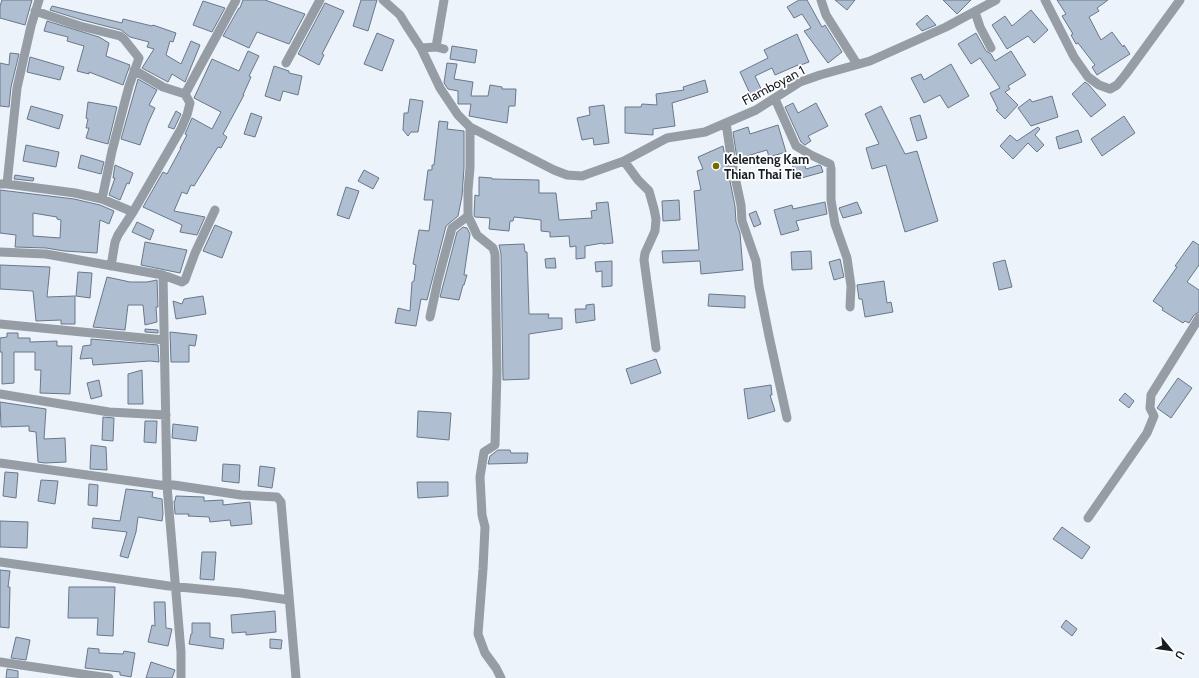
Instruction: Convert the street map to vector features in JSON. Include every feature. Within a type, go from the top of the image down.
[{"type":"street","points":[[39,0],[31,26],[17,88],[4,184],[75,193],[102,199],[133,212]]},
{"type":"street","points":[[186,94],[236,0]]},
{"type":"street","points":[[286,63],[320,0]]},
{"type":"street","points":[[383,0],[400,15],[421,48],[440,88],[458,115],[470,127],[468,216],[477,235],[493,248],[495,254],[497,348],[495,445],[484,452],[480,477],[482,515],[485,527],[484,569],[478,634],[485,653],[496,668],[500,678]]},
{"type":"street","points":[[421,48],[440,48],[444,0]]},
{"type":"street","points":[[821,0],[826,15],[857,64]]},
{"type":"street","name":"Flamboyan 1","points":[[470,127],[554,170],[567,175],[582,176],[624,161],[667,138],[705,132],[756,110],[800,82],[870,61],[940,30],[996,0]]},
{"type":"street","points":[[1045,0],[1074,56],[1088,78],[1099,85],[1110,89],[1117,85],[1126,74],[1180,0]]},
{"type":"street","points":[[35,11],[80,26],[120,36],[138,56],[139,61],[134,70],[129,86],[112,151],[102,199]]},
{"type":"street","points":[[975,12],[980,27],[991,48]]},
{"type":"street","points":[[111,266],[115,242],[118,235],[181,129],[190,103],[186,94],[163,86],[134,70]]},
{"type":"street","points":[[775,99],[796,146],[830,164],[831,200],[835,224],[846,258],[851,286],[850,307]]},
{"type":"street","points":[[726,123],[732,163],[741,205],[742,221],[756,261],[759,286],[787,418]]},
{"type":"street","points":[[624,161],[630,171],[649,191],[656,219],[655,231],[645,253],[644,260],[656,348]]},
{"type":"street","points":[[0,252],[46,254],[163,275],[182,282],[185,280],[195,253],[215,210]]},
{"type":"street","points":[[430,317],[452,228],[468,216]]},
{"type":"street","points":[[163,275],[167,485],[181,652],[181,678]]},
{"type":"street","points":[[1088,518],[1147,433],[1154,416],[1150,408],[1151,395],[1199,318]]},
{"type":"street","points":[[0,324],[164,340]]},
{"type":"street","points":[[0,394],[109,412],[166,415]]},
{"type":"street","points":[[0,463],[241,495],[277,497],[280,499],[296,678]]},
{"type":"street","points":[[0,562],[169,586],[289,600]]},
{"type":"street","points":[[0,662],[109,678]]},
{"type":"building","points":[[2,0],[32,0],[25,25],[0,18],[0,6]]},
{"type":"building","points":[[243,0],[265,0],[305,14],[289,44],[257,32],[249,48],[223,36],[240,8]]},
{"type":"building","points":[[361,0],[377,0],[368,31],[353,26]]},
{"type":"building","points":[[799,0],[807,0],[822,27],[825,25],[842,52],[828,63],[804,31],[811,28],[802,14],[794,18],[787,7]]},
{"type":"building","points":[[835,0],[855,0],[847,10]]},
{"type":"building","points":[[943,0],[971,0],[957,14]]},
{"type":"building","points":[[1057,0],[1108,0],[1097,8],[1099,11],[1089,17],[1101,40],[1112,32],[1130,54],[1097,75],[1092,67],[1095,65],[1078,43],[1076,44],[1071,35],[1073,34],[1062,16],[1066,14]]},
{"type":"building","points":[[203,1],[225,8],[212,32],[193,25]]},
{"type":"building","points":[[325,3],[344,11],[322,54],[324,55],[319,65],[298,54]]},
{"type":"building","points":[[52,6],[122,23],[123,19],[153,25],[176,33],[173,42],[170,41],[166,55],[181,64],[191,41],[200,45],[185,82],[172,74],[168,82],[142,68],[154,49],[147,47],[149,42],[130,37],[121,30],[50,10]]},
{"type":"building","points":[[1031,10],[1048,30],[1034,43],[1028,36],[1007,49],[992,25],[1005,16],[1012,26]]},
{"type":"building","points":[[927,15],[936,25],[922,31],[916,24]]},
{"type":"building","points":[[47,21],[99,37],[109,43],[106,56],[130,65],[123,85],[89,72],[89,74],[77,71],[84,46],[67,41],[68,37],[44,31]]},
{"type":"building","points":[[377,33],[394,40],[382,71],[364,64]]},
{"type":"building","points":[[976,33],[986,51],[991,54],[995,61],[1011,51],[1026,75],[1008,86],[1010,89],[1005,92],[1018,105],[1005,119],[996,110],[998,109],[990,93],[1000,88],[980,58],[971,64],[958,44]]},
{"type":"building","points":[[797,34],[809,62],[775,75],[772,68],[755,76],[763,93],[752,98],[740,72],[768,58],[764,50]]},
{"type":"building","points":[[452,46],[477,50],[475,63],[450,59]]},
{"type":"building","points":[[248,51],[259,56],[249,76],[251,77],[244,95],[223,134],[227,137],[221,148],[218,147],[194,186],[191,185],[187,194],[182,192],[174,211],[205,217],[197,235],[180,232],[182,225],[143,207],[163,172],[167,174],[187,135],[185,134],[192,118],[212,129],[221,112],[194,98],[212,59],[239,71]]},
{"type":"building","points":[[10,53],[19,54],[11,87],[9,107],[0,106],[0,63],[9,65]]},
{"type":"building","points":[[30,57],[64,67],[60,80],[27,72]]},
{"type":"building","points":[[447,63],[457,64],[454,79],[473,82],[471,96],[488,96],[490,85],[502,87],[502,89],[516,89],[515,106],[509,106],[507,123],[469,116],[471,104],[458,104],[458,91],[448,89],[444,83]]},
{"type":"building","points":[[951,64],[969,96],[948,108],[940,95],[924,103],[911,78],[921,74],[924,80]]},
{"type":"building","points":[[274,66],[289,71],[289,73],[302,76],[298,95],[283,91],[280,101],[265,96]]},
{"type":"building","points":[[138,79],[157,90],[149,105],[155,108],[140,145],[121,139]]},
{"type":"building","points":[[705,80],[708,92],[672,103],[675,126],[653,129],[653,135],[625,133],[625,107],[641,107],[642,104],[657,105],[656,94],[684,90],[683,87]]},
{"type":"building","points":[[1085,82],[1106,105],[1091,117],[1072,94]]},
{"type":"building","points":[[1052,96],[1058,117],[1031,126],[1018,108],[1030,99],[1032,102]]},
{"type":"building","points":[[410,99],[423,101],[418,132],[411,132],[408,136],[403,130],[404,113],[408,113]]},
{"type":"building","points":[[88,102],[117,107],[108,144],[86,138],[89,128],[86,128],[88,119],[86,118]]},
{"type":"building","points":[[793,103],[798,113],[816,103],[828,126],[808,136],[811,141],[805,145],[801,142],[785,107]]},
{"type":"building","points":[[604,105],[609,143],[594,145],[593,138],[582,140],[577,118],[590,115],[589,107]]},
{"type":"building","points":[[31,106],[63,115],[59,129],[27,119]]},
{"type":"building","points":[[881,106],[905,154],[917,151],[938,221],[905,232],[886,165],[872,169],[866,148],[879,144],[865,114]]},
{"type":"building","points":[[176,111],[181,114],[174,129],[168,127]]},
{"type":"building","points":[[251,113],[262,117],[255,137],[244,134]]},
{"type":"building","points":[[920,115],[927,138],[917,141],[910,118]]},
{"type":"building","points":[[1124,116],[1135,133],[1102,156],[1091,139]]},
{"type":"building","points":[[439,121],[448,122],[447,129],[464,131],[464,168],[462,196],[458,216],[446,226],[427,300],[421,299],[416,326],[395,323],[398,308],[410,311],[412,282],[414,281],[416,265],[413,264],[419,230],[429,231],[433,200],[424,200],[428,170],[432,170],[432,165],[434,165]]},
{"type":"building","points":[[778,125],[786,152],[769,157],[767,150],[737,159],[733,132],[748,127],[750,134]]},
{"type":"building","points":[[1038,127],[1040,129],[1035,135],[1044,145],[1037,152],[1028,143],[1013,159],[1000,146],[1010,135],[1017,141]]},
{"type":"building","points":[[1078,130],[1082,142],[1059,149],[1056,137]]},
{"type":"building","points":[[26,145],[59,152],[56,167],[23,161]]},
{"type":"building","points":[[723,146],[735,206],[736,222],[740,233],[743,270],[701,274],[700,261],[663,263],[662,251],[699,250],[694,191],[701,190],[697,171],[703,169],[698,157]]},
{"type":"building","points":[[81,155],[104,162],[101,174],[78,168]]},
{"type":"building","points":[[802,158],[806,169],[819,165],[821,166],[823,172],[798,179],[791,162]]},
{"type":"building","points":[[115,165],[133,173],[120,200],[109,195],[115,178],[113,178]]},
{"type":"building","points":[[364,170],[379,178],[373,189],[358,181]]},
{"type":"building","points":[[15,175],[34,178],[33,181],[14,179]]},
{"type":"building","points":[[479,177],[492,179],[539,180],[539,193],[556,193],[559,220],[592,218],[591,211],[597,210],[596,203],[608,202],[613,243],[585,246],[585,258],[576,259],[576,246],[570,247],[569,236],[550,237],[550,232],[541,231],[541,220],[514,217],[513,221],[510,221],[509,231],[489,229],[490,218],[475,217],[474,215],[475,195],[479,196]]},
{"type":"building","points":[[346,187],[359,191],[349,219],[337,215]]},
{"type":"building","points":[[0,190],[74,199],[100,205],[114,211],[109,224],[100,220],[97,253],[64,251],[46,248],[15,247],[16,235],[0,233]],"holes":[[[33,213],[57,217],[57,219],[61,220],[60,238],[33,236]]]},
{"type":"building","points":[[679,200],[680,220],[663,221],[662,201]]},
{"type":"building","points":[[825,202],[827,214],[796,221],[799,230],[781,235],[774,210],[792,205],[793,209]]},
{"type":"building","points":[[857,202],[862,213],[843,218],[839,208]]},
{"type":"building","points":[[756,211],[761,224],[754,227],[749,214]]},
{"type":"building","points":[[137,222],[154,230],[150,240],[132,232]]},
{"type":"building","points":[[215,225],[232,232],[222,258],[203,251]]},
{"type":"building","points":[[463,227],[467,228],[470,234],[464,275],[467,275],[464,285],[459,300],[440,297],[457,232]]},
{"type":"building","points":[[1193,241],[1199,245],[1199,265],[1187,282],[1199,290],[1199,312],[1194,315],[1189,323],[1185,321],[1183,323],[1162,310],[1163,308],[1153,301]]},
{"type":"building","points":[[145,242],[187,250],[180,273],[141,265]]},
{"type":"building","points":[[524,244],[525,252],[527,252],[529,314],[549,314],[548,318],[562,318],[562,329],[529,334],[529,379],[503,380],[501,254],[499,245]]},
{"type":"building","points":[[811,251],[812,269],[792,270],[791,252]]},
{"type":"building","points":[[555,258],[556,268],[546,268],[545,259]]},
{"type":"building","points":[[840,259],[844,277],[834,280],[829,262]]},
{"type":"building","points":[[1005,260],[1012,287],[999,290],[993,263]]},
{"type":"building","points":[[612,261],[612,286],[602,287],[602,271],[596,272],[595,262]]},
{"type":"building","points":[[0,265],[50,267],[47,297],[75,296],[75,324],[61,324],[61,320],[36,321],[33,291],[0,289]]},
{"type":"building","points":[[78,272],[92,273],[90,298],[76,296]]},
{"type":"building","points":[[107,277],[130,282],[147,282],[157,280],[157,322],[145,325],[143,305],[128,305],[125,330],[93,327]]},
{"type":"building","points":[[884,281],[887,303],[891,302],[893,312],[865,317],[862,299],[859,299],[857,285]]},
{"type":"building","points":[[709,294],[745,296],[745,308],[708,306]]},
{"type":"building","points":[[203,296],[206,314],[176,319],[173,301],[182,304],[184,299]]},
{"type":"building","points":[[594,304],[595,320],[576,323],[575,309],[586,309],[586,305]]},
{"type":"building","points":[[145,329],[158,330],[158,333],[145,332]]},
{"type":"building","points":[[170,332],[197,335],[195,346],[189,345],[189,362],[171,362]]},
{"type":"building","points":[[7,333],[18,333],[18,338],[30,338],[30,342],[57,341],[57,346],[72,346],[70,394],[40,393],[41,370],[35,370],[35,352],[14,352],[14,383],[2,384],[2,352],[0,352],[0,338],[7,337]]},
{"type":"building","points":[[91,339],[158,345],[159,362],[150,361],[93,365],[92,358],[80,359],[83,346],[91,345]]},
{"type":"building","points":[[656,359],[661,373],[631,384],[626,369]]},
{"type":"building","points":[[142,370],[143,404],[128,404],[128,374]]},
{"type":"building","points":[[1178,378],[1192,388],[1171,418],[1157,408]]},
{"type":"building","points":[[99,380],[102,396],[91,399],[87,383]]},
{"type":"building","points":[[771,385],[772,395],[770,395],[775,411],[748,419],[744,389]]},
{"type":"building","points":[[1125,393],[1134,401],[1129,408],[1119,400]]},
{"type":"building","points":[[0,402],[46,409],[44,439],[65,438],[66,462],[38,462],[36,432],[29,431],[29,426],[1,427]]},
{"type":"building","points":[[418,411],[451,413],[449,440],[417,437]]},
{"type":"building","points":[[103,417],[114,418],[113,441],[102,440]]},
{"type":"building","points":[[145,421],[157,421],[156,443],[144,442]]},
{"type":"building","points":[[173,424],[198,427],[196,441],[172,438]]},
{"type":"building","points":[[91,445],[106,447],[107,470],[90,469]]},
{"type":"building","points":[[498,450],[510,450],[511,453],[528,453],[527,463],[488,464],[490,456]]},
{"type":"building","points":[[223,464],[240,465],[239,483],[222,481]]},
{"type":"building","points":[[260,466],[275,468],[272,488],[258,486]]},
{"type":"building","points":[[5,472],[18,473],[16,498],[3,496]]},
{"type":"building","points":[[41,480],[58,481],[55,504],[38,501]]},
{"type":"building","points":[[417,482],[448,482],[448,496],[418,498]]},
{"type":"building","points":[[89,484],[98,485],[97,506],[88,505]]},
{"type":"building","points":[[126,489],[153,492],[152,497],[162,499],[163,514],[162,521],[138,517],[136,532],[128,558],[120,556],[127,532],[92,528],[93,518],[120,521]]},
{"type":"building","points":[[176,496],[204,497],[204,501],[223,500],[223,505],[250,502],[252,524],[231,526],[230,520],[210,522],[209,517],[188,516],[189,514],[175,514],[174,501]]},
{"type":"building","points":[[0,521],[28,522],[27,548],[0,547]]},
{"type":"building","points":[[1062,527],[1090,547],[1082,559],[1053,539]]},
{"type":"building","points":[[202,552],[216,552],[214,580],[200,579]]},
{"type":"building","points":[[0,570],[10,571],[8,587],[10,587],[9,628],[0,627]]},
{"type":"building","points":[[69,587],[115,587],[113,636],[97,635],[98,618],[68,618]]},
{"type":"building","points":[[154,602],[165,602],[166,628],[172,629],[168,646],[148,642],[152,625],[155,626]]},
{"type":"building","points":[[275,611],[276,632],[246,635],[246,632],[232,633],[231,615]]},
{"type":"building","points":[[1066,620],[1077,629],[1072,636],[1061,627]]},
{"type":"building","points":[[192,623],[210,623],[210,637],[224,639],[223,649],[189,644],[192,634]]},
{"type":"building","points":[[16,637],[30,640],[26,660],[11,658]]},
{"type":"building","points":[[270,639],[282,640],[281,649],[270,648]]},
{"type":"building","points":[[88,648],[99,649],[99,653],[123,654],[124,651],[135,653],[131,677],[120,675],[120,672],[85,668]]},
{"type":"building","points":[[151,662],[175,670],[172,678],[146,678]]},
{"type":"building","points":[[7,669],[18,671],[18,678],[6,678]]},
{"type":"place","name":"Kelenteng Kam Thian Thai Tie","points":[[716,166]]}]
